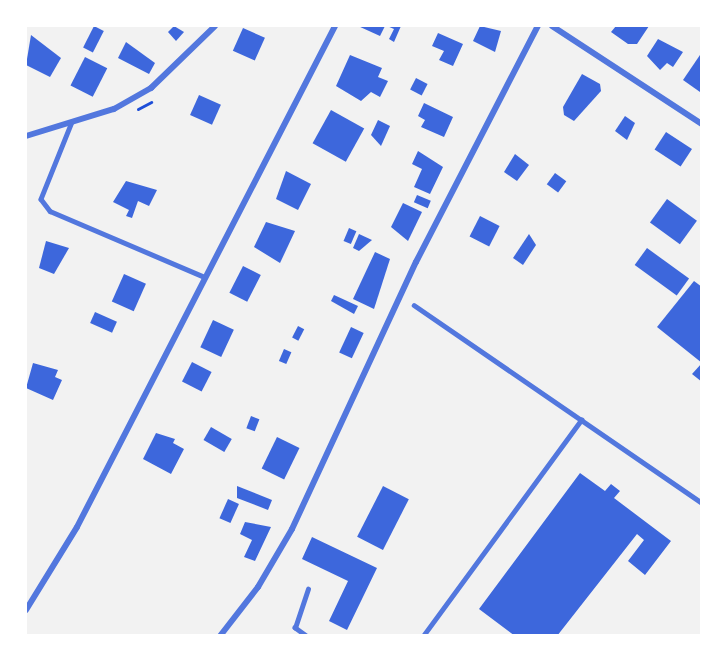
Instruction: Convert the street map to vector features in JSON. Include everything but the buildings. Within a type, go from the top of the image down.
[{"type":"street","points":[[26,136],[114,109],[151,88],[214,26]]},
{"type":"street","points":[[26,610],[77,527],[335,26]]},
{"type":"street","points":[[222,635],[258,587],[292,529],[416,262],[538,26]]},
{"type":"street","points":[[552,26],[702,124]]},
{"type":"lane","points":[[72,122],[41,199],[50,211],[205,277]]},
{"type":"lane","points":[[414,305],[702,503]]},
{"type":"lane","points":[[423,636],[581,420]]},
{"type":"lane","points":[[306,636],[295,628],[308,589]]}]
